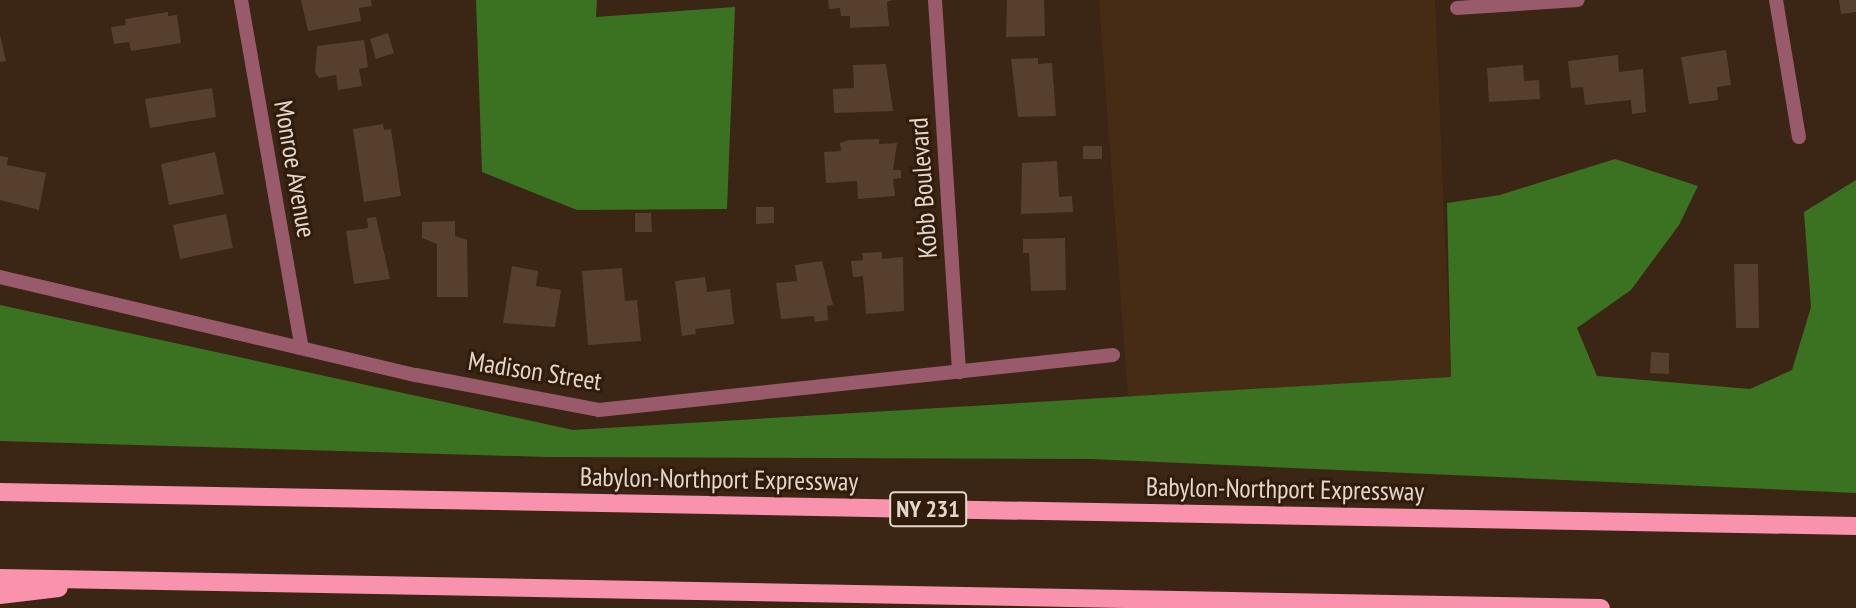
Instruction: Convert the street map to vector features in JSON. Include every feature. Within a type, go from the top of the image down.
[{"type":"main road","name":"Babylon-Northport Expressway","points":[[0,492],[1856,526]]},
{"type":"main road","points":[[0,578],[1601,608]]},
{"type":"main road","points":[[0,595],[129,580]]},
{"type":"street","name":"Monroe Avenue","points":[[241,0],[301,345]]},
{"type":"street","name":"Kobb Boulevard","points":[[936,0],[959,372]]},
{"type":"street","points":[[1457,8],[1578,0]]},
{"type":"street","points":[[1776,0],[1798,136]]},
{"type":"street","name":"Madison Street","points":[[0,277],[301,345],[430,378],[599,410],[1113,355]]},
{"type":"shaded area","points":[[1099,0],[1435,0],[1451,377],[1128,397]]},
{"type":"green space","points":[[476,0],[597,0],[596,17],[735,7],[727,209],[577,210],[482,172]]},
{"type":"green space","points":[[1615,159],[1698,186],[1679,225],[1631,290],[1577,328],[1597,376],[1750,389],[1792,370],[1811,307],[1804,212],[1856,180],[1856,493],[1091,459],[547,457],[0,441],[0,305],[573,430],[1451,377],[1447,203],[1500,195]]},
{"type":"building","points":[[301,0],[371,0],[372,6],[359,8],[361,21],[308,31]]},
{"type":"building","points":[[828,0],[893,0],[887,2],[889,26],[850,28],[850,16],[841,16],[840,8],[829,9]]},
{"type":"building","points":[[1007,0],[1044,0],[1045,36],[1006,37]]},
{"type":"building","points":[[1839,0],[1856,0],[1856,12],[1841,14]]},
{"type":"building","points":[[168,12],[168,16],[177,15],[181,43],[131,51],[129,42],[114,44],[111,27],[126,25],[125,19]]},
{"type":"building","points":[[388,33],[394,53],[376,59],[370,39]]},
{"type":"building","points":[[0,35],[6,61],[0,62]]},
{"type":"building","points":[[364,40],[368,67],[359,69],[362,86],[338,90],[336,75],[319,78],[315,72],[317,46]]},
{"type":"building","points":[[1726,50],[1731,85],[1717,87],[1718,100],[1689,104],[1681,57]]},
{"type":"building","points":[[1618,55],[1619,72],[1643,69],[1646,112],[1632,114],[1631,100],[1585,105],[1583,87],[1571,88],[1568,61]]},
{"type":"building","points":[[1038,58],[1038,64],[1052,63],[1056,116],[1018,117],[1011,59]]},
{"type":"building","points":[[886,64],[893,111],[834,113],[833,89],[854,88],[853,65]]},
{"type":"building","points":[[1523,65],[1524,81],[1539,80],[1540,99],[1489,102],[1487,68]]},
{"type":"building","points":[[212,88],[216,117],[150,128],[145,99]]},
{"type":"building","points":[[383,124],[384,130],[391,129],[401,196],[364,202],[353,129]]},
{"type":"building","points":[[879,139],[879,144],[897,143],[893,170],[901,170],[901,178],[893,179],[895,196],[858,199],[857,181],[826,183],[824,152],[841,151],[840,143],[849,140]]},
{"type":"building","points":[[1083,146],[1102,146],[1102,159],[1083,159]]},
{"type":"building","points":[[215,152],[224,194],[169,205],[161,164]]},
{"type":"building","points":[[0,156],[8,157],[7,165],[46,173],[39,210],[0,200]]},
{"type":"building","points":[[1057,161],[1059,197],[1072,196],[1073,212],[1021,214],[1022,163]]},
{"type":"building","points":[[756,207],[774,207],[774,223],[756,224]]},
{"type":"building","points":[[635,213],[651,213],[652,232],[635,232]]},
{"type":"building","points":[[226,214],[233,248],[180,259],[173,225]]},
{"type":"building","points":[[376,217],[390,279],[354,284],[346,231],[368,228],[367,218]]},
{"type":"building","points":[[455,221],[455,236],[467,240],[468,297],[437,297],[437,244],[422,238],[422,222]]},
{"type":"building","points":[[1065,238],[1066,290],[1031,291],[1029,253],[1023,253],[1023,239]]},
{"type":"building","points":[[882,252],[882,259],[903,257],[904,311],[866,314],[863,276],[853,277],[851,261],[863,260],[862,253]]},
{"type":"building","points":[[822,261],[833,305],[827,306],[828,320],[815,322],[814,316],[781,319],[776,283],[797,281],[795,265]]},
{"type":"building","points":[[1734,264],[1758,264],[1759,328],[1736,328]]},
{"type":"building","points":[[512,266],[538,271],[536,286],[561,290],[555,327],[503,323]]},
{"type":"building","points":[[622,268],[625,301],[637,300],[641,341],[588,345],[582,271]]},
{"type":"building","points":[[705,277],[707,292],[730,289],[734,324],[695,329],[696,334],[682,336],[675,281]]},
{"type":"building","points":[[1651,352],[1669,353],[1669,374],[1650,373]]}]
